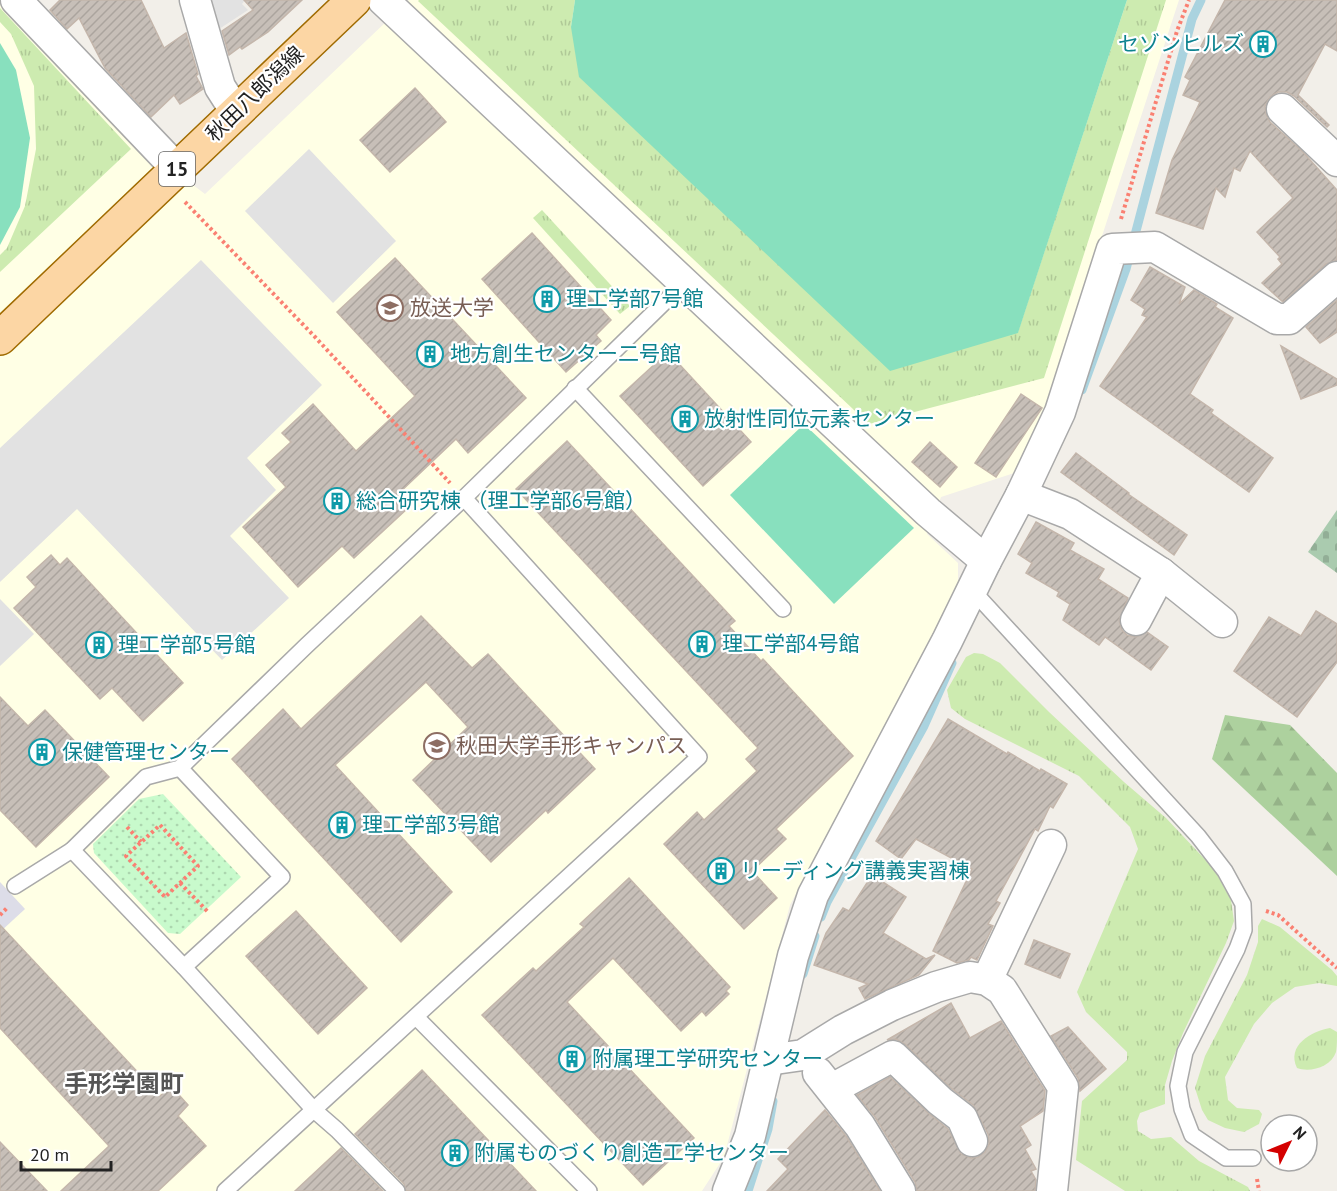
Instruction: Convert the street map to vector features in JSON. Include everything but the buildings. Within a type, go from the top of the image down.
[{"type":"main road","name":"秋田八郎潟線","points":[[0,338],[180,184],[236,112],[354,0]]},
{"type":"street","points":[[16,0],[180,184]]},
{"type":"street","points":[[195,0],[220,87],[236,112]]},
{"type":"street","points":[[383,0],[928,512],[986,561]]},
{"type":"street","points":[[1282,109],[1337,161]]},
{"type":"street","points":[[728,1191],[750,1136],[793,956],[813,895],[1021,495],[1132,248],[1277,319],[1289,319],[1337,277]]},
{"type":"street","points":[[1021,495],[1070,514],[1161,573],[1222,622]]},
{"type":"street","points":[[1136,620],[1161,573]]},
{"type":"street","points":[[987,980],[1050,845]]},
{"type":"street","points":[[770,1060],[801,1055],[892,1005],[925,992],[970,978],[987,980],[1002,990],[1063,1088],[1052,1191]]},
{"type":"street","points":[[801,1055],[832,1089],[860,1126],[900,1191]]},
{"type":"street","points":[[832,1089],[893,1056],[940,1101],[962,1118],[972,1141]]},
{"type":"lane","points":[[15,886],[72,850],[146,777],[180,768],[464,498],[684,283]]},
{"type":"lane","points":[[575,388],[783,609]]},
{"type":"lane","points":[[225,1191],[699,757],[464,498]]},
{"type":"lane","points":[[973,591],[1198,836],[1225,872],[1243,904],[1244,930],[1237,949],[1185,1052],[1179,1086],[1182,1109],[1192,1136],[1226,1158],[1253,1158]]},
{"type":"lane","points":[[180,768],[282,877],[184,967]]},
{"type":"lane","points":[[72,850],[184,967],[314,1110],[397,1191]]},
{"type":"lane","points":[[416,1017],[589,1191]]},
{"type":"path","points":[[1132,248],[1177,31],[1189,0]]},
{"type":"path","points":[[180,184],[316,338],[464,498]]},
{"type":"path","points":[[160,825],[198,866],[180,883],[165,897],[126,856],[160,825]]},
{"type":"path","points":[[180,883],[224,930]]},
{"type":"path","points":[[1243,904],[1278,915],[1337,968]]},
{"type":"path","points":[[0,915],[10,905]]},
{"type":"shaded area","name":"秋田大学手形キャンパス","points":[[0,0],[4,0],[140,145],[205,194],[409,0],[1179,0],[1026,469],[941,497],[927,534],[958,563],[958,586],[790,905],[724,1157],[702,1191],[0,1191]]},
{"type":"shaded area","points":[[203,0],[245,0],[242,4],[248,10],[213,33]]},
{"type":"shaded area","points":[[309,149],[396,241],[333,303],[245,211]]},
{"type":"shaded area","points":[[201,260],[322,385],[247,458],[276,490],[230,536],[289,598],[222,660],[77,509],[0,582],[0,448]]},
{"type":"shaded area","points":[[0,599],[34,634],[0,666]]},
{"type":"shaded area","points":[[0,882],[25,909],[0,932]]},
{"type":"green space","points":[[419,0],[575,0],[571,27],[1018,332],[1127,0],[1166,0],[1044,378],[869,424]]},
{"type":"green space","points":[[575,0],[1127,0],[1018,333],[890,371],[579,77],[571,27]]},
{"type":"green space","points":[[0,8],[131,149],[0,272],[0,255],[7,248],[25,206],[36,149],[34,86],[11,34],[0,22]]},
{"type":"green space","points":[[0,43],[16,70],[30,138],[20,207],[0,245]]},
{"type":"green space","points":[[542,210],[630,306],[620,314],[533,218]]},
{"type":"green space","points":[[804,424],[914,528],[834,604],[730,495]]},
{"type":"green space","points":[[1337,510],[1337,573],[1308,552]]},
{"type":"green space","points":[[974,653],[983,654],[1000,663],[1049,712],[1166,818],[1214,869],[1231,900],[1234,921],[1172,1061],[1165,1085],[1165,1104],[1140,1113],[1137,1121],[1138,1131],[1151,1139],[1171,1137],[1199,1161],[1248,1187],[1250,1191],[1125,1191],[1076,1160],[1082,1101],[1127,1060],[1127,1052],[1086,1012],[1077,992],[1138,849],[1130,827],[1079,776],[965,719],[951,708],[947,690],[966,657]]},
{"type":"green space","points":[[1225,715],[1290,725],[1337,773],[1337,876],[1212,759]]},
{"type":"green space","points":[[163,794],[241,877],[180,934],[168,933],[94,853],[93,844],[139,799]]},
{"type":"green space","points":[[1262,919],[1280,927],[1332,970],[1337,976],[1337,986],[1319,983],[1295,987],[1272,1003],[1254,1024],[1225,1077],[1228,1100],[1237,1108],[1259,1110],[1261,1113],[1259,1113],[1259,1124],[1244,1132],[1225,1128],[1208,1120],[1195,1088],[1205,1056],[1247,975],[1258,942],[1258,926]]},
{"type":"green space","points":[[1330,1028],[1337,1032],[1336,1052],[1330,1062],[1320,1068],[1308,1070],[1297,1068],[1294,1060],[1295,1053],[1302,1041],[1315,1032]]},
{"type":"waterway","points":[[1082,390],[1126,269],[1192,19],[1201,0]]},
{"type":"waterway","points":[[821,917],[827,902],[924,726],[952,663]]},
{"type":"waterway","points":[[803,974],[815,936]]},
{"type":"waterway","points":[[748,1191],[768,1129],[773,1101]]},
{"type":"place","name":"セゾンヒルズ","points":[[1263,44]]},
{"type":"place","name":"理工学部7号館","points":[[547,299]]},
{"type":"place","name":"放送大学","points":[[390,308]]},
{"type":"place","name":"地方創生センター二号館","points":[[430,354]]},
{"type":"place","name":"放射性同位元素センター","points":[[685,419]]},
{"type":"place","name":"総合研究棟 （理工学部6号館）","points":[[337,501]]},
{"type":"place","name":"理工学部4号館","points":[[702,644]]},
{"type":"place","name":"理工学部5号館","points":[[99,645]]},
{"type":"place","name":"秋田大学手形キャンパス","points":[[437,746]]},
{"type":"place","name":"保健管理センター","points":[[42,752]]},
{"type":"place","name":"理工学部3号館","points":[[342,825]]},
{"type":"place","name":"リーディング講義実習棟","points":[[721,871]]},
{"type":"place","name":"附属理工学研究センター","points":[[572,1059]]},
{"type":"place","name":"附属ものづくり創造工学センター","points":[[455,1153]]},
{"type":"district","name":"手形学園町","points":[[124,1084]]}]
